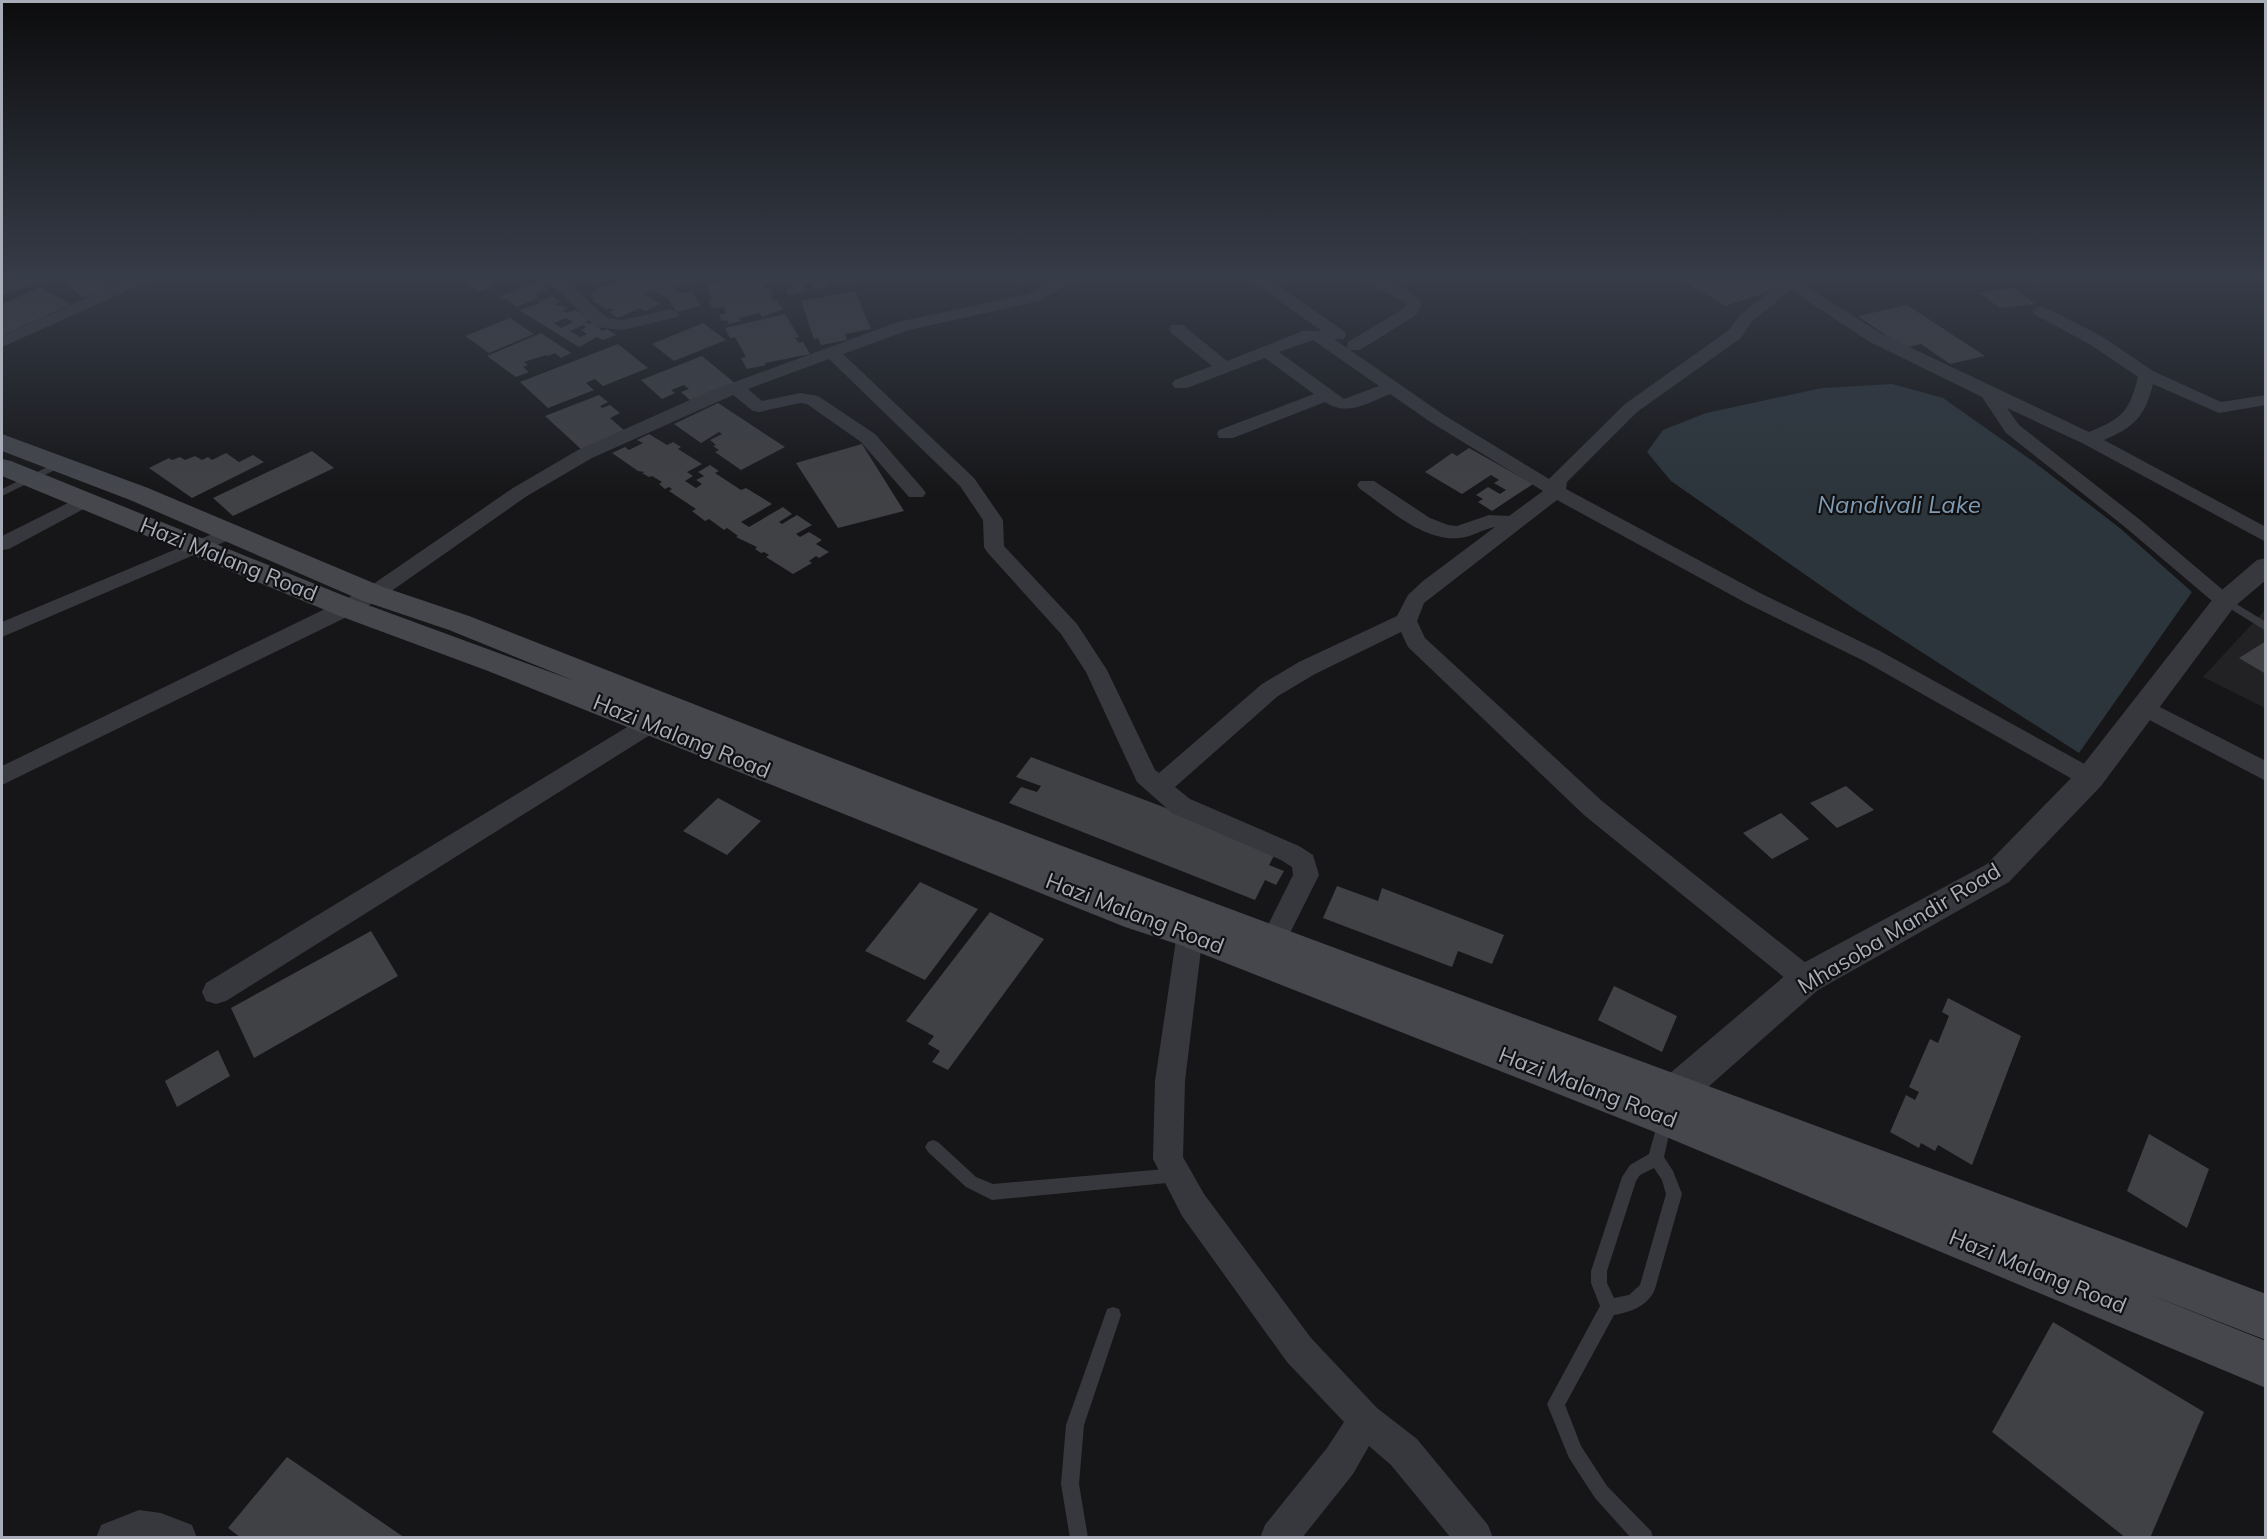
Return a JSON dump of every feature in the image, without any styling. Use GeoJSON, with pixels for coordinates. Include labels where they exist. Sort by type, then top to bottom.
{"type":"FeatureCollection","features":[{"type":"Feature","properties":{"kind":"main road","name":"Hazi Malang Road"},"geometry":{"type":"LineString","coordinates":[[2,442],[24,476],[86,500],[215,540]]}},
{"type":"Feature","properties":{"kind":"main road","name":"Hazi Malang Road"},"geometry":{"type":"LineString","coordinates":[[24,476],[215,540],[499,663],[1138,916],[1194,922],[1273,941],[1670,1104],[2265,1365]]}},
{"type":"Feature","properties":{"kind":"main road","name":"Hazi Malang Road"},"geometry":{"type":"LineString","coordinates":[[360,601],[470,627],[975,827],[1194,922],[1670,1104],[1885,1170],[2265,1317]]}},
{"type":"Feature","properties":{"kind":"street"},"geometry":{"type":"LineString","coordinates":[[2,776],[360,601],[554,470],[585,454],[735,388],[838,351]]}},
{"type":"Feature","properties":{"kind":"street"},"geometry":{"type":"LineString","coordinates":[[1205,351],[1224,367]]}},
{"type":"Feature","properties":{"kind":"street"},"geometry":{"type":"LineString","coordinates":[[1181,384],[1266,351],[1334,402],[1346,404],[1391,387]]}},
{"type":"Feature","properties":{"kind":"street"},"geometry":{"type":"LineString","coordinates":[[1340,351],[1438,419],[1557,485]]}},
{"type":"Feature","properties":{"kind":"street"},"geometry":{"type":"LineString","coordinates":[[1361,351],[1479,434],[1630,534],[1872,656],[2090,778]]}},
{"type":"Feature","properties":{"kind":"street"},"geometry":{"type":"LineString","coordinates":[[1158,788],[1270,690],[1307,668],[1406,621],[1415,600],[1430,586],[1515,524],[1557,485],[1630,408],[1711,351]]}},
{"type":"Feature","properties":{"kind":"street"},"geometry":{"type":"LineString","coordinates":[[1902,351],[2089,439],[2265,536]]}},
{"type":"Feature","properties":{"kind":"street"},"geometry":{"type":"LineString","coordinates":[[2111,351],[2147,375],[2219,408],[2265,400]]}},
{"type":"Feature","properties":{"kind":"street"},"geometry":{"type":"LineString","coordinates":[[832,353],[967,482],[993,520],[994,547],[1069,630],[1096,670],[1146,776],[1181,806],[1290,853],[1304,862],[1306,875],[1273,941]]}},
{"type":"Feature","properties":{"kind":"street"},"geometry":{"type":"LineString","coordinates":[[2089,439],[2125,424],[2137,410],[2147,375]]}},
{"type":"Feature","properties":{"kind":"street"},"geometry":{"type":"LineString","coordinates":[[735,388],[759,407],[800,398],[812,400],[868,438],[916,494]]}},
{"type":"Feature","properties":{"kind":"street"},"geometry":{"type":"LineString","coordinates":[[1988,393],[2012,429],[2132,523],[2224,601]]}},
{"type":"Feature","properties":{"kind":"street"},"geometry":{"type":"LineString","coordinates":[[1226,434],[1326,396]]}},
{"type":"Feature","properties":{"kind":"street"},"geometry":{"type":"LineString","coordinates":[[1367,485],[1444,532],[1459,532],[1494,519],[1515,524]]}},
{"type":"Feature","properties":{"kind":"street"},"geometry":{"type":"LineString","coordinates":[[2,544],[86,500]]}},
{"type":"Feature","properties":{"kind":"street"},"geometry":{"type":"LineString","coordinates":[[2,630],[215,540]]}},
{"type":"Feature","properties":{"kind":"street","name":"Mhasoba Mandir Road"},"geometry":{"type":"LineString","coordinates":[[1670,1104],[1806,979],[1998,873],[2090,778],[2224,601],[2265,566]]}},
{"type":"Feature","properties":{"kind":"street"},"geometry":{"type":"LineString","coordinates":[[1406,621],[1416,642],[1593,808],[1806,979]]}},
{"type":"Feature","properties":{"kind":"street"},"geometry":{"type":"LineString","coordinates":[[2144,706],[2265,772]]}},
{"type":"Feature","properties":{"kind":"street"},"geometry":{"type":"LineString","coordinates":[[216,992],[650,724]]}},
{"type":"Feature","properties":{"kind":"street"},"geometry":{"type":"LineString","coordinates":[[1194,922],[1170,1081],[1168,1159],[1193,1205],[1299,1350],[1365,1420],[1404,1452],[1475,1538]]}},
{"type":"Feature","properties":{"kind":"street"},"geometry":{"type":"LineString","coordinates":[[1278,1538],[1340,1461],[1365,1420]]}},
{"type":"Feature","properties":{"kind":"street"},"geometry":{"type":"LineString","coordinates":[[114,1538],[128,1530],[149,1527],[179,1538]]}},
{"type":"Feature","properties":{"kind":"lane"},"geometry":{"type":"LineString","coordinates":[[2224,601],[2265,627]]}},
{"type":"Feature","properties":{"kind":"lane"},"geometry":{"type":"LineString","coordinates":[[1609,1307],[1599,1284],[1599,1271],[1630,1177],[1635,1170],[1656,1159],[1670,1104]]}},
{"type":"Feature","properties":{"kind":"lane"},"geometry":{"type":"LineString","coordinates":[[933,1147],[971,1182],[992,1192],[1176,1175]]}},
{"type":"Feature","properties":{"kind":"lane"},"geometry":{"type":"LineString","coordinates":[[1609,1307],[1640,1300],[1647,1290],[1674,1194],[1668,1176],[1656,1159]]}},
{"type":"Feature","properties":{"kind":"lane"},"geometry":{"type":"LineString","coordinates":[[1609,1307],[1556,1404],[1575,1452],[1601,1492],[1644,1538]]}},
{"type":"Feature","properties":{"kind":"lane"},"geometry":{"type":"LineString","coordinates":[[1079,1538],[1070,1484],[1075,1425],[1113,1315]]}},
{"type":"Feature","properties":{"kind":"shaded area"},"geometry":{"type":"Polygon","coordinates":[[[2265,610],[2265,708],[2203,677],[2265,610]]]}},
{"type":"Feature","properties":{"kind":"water","name":"Nandivali Lake"},"geometry":{"type":"Polygon","coordinates":[[[1892,384],[1943,398],[2034,462],[2121,529],[2192,592],[2079,753],[1853,608],[1671,481],[1647,452],[1663,430],[1706,413],[1822,388],[1892,384]]]}},
{"type":"Feature","properties":{"kind":"building"},"geometry":{"type":"Polygon","coordinates":[[[499,351],[568,351],[571,353],[561,358],[555,353],[524,362],[528,365],[523,367],[529,372],[516,377],[487,356],[499,351]]]}},
{"type":"Feature","properties":{"kind":"building"},"geometry":{"type":"Polygon","coordinates":[[[600,351],[627,351],[648,368],[603,386],[595,379],[586,383],[594,390],[548,408],[520,382],[600,351]]]}},
{"type":"Feature","properties":{"kind":"building"},"geometry":{"type":"Polygon","coordinates":[[[661,351],[699,351],[674,361],[661,351]]]}},
{"type":"Feature","properties":{"kind":"building"},"geometry":{"type":"Polygon","coordinates":[[[743,351],[808,351],[810,354],[747,369],[741,358],[746,357],[743,351]]]}},
{"type":"Feature","properties":{"kind":"building"},"geometry":{"type":"Polygon","coordinates":[[[1931,351],[1977,351],[1985,356],[1950,364],[1931,351]]]}},
{"type":"Feature","properties":{"kind":"building"},"geometry":{"type":"Polygon","coordinates":[[[702,356],[736,384],[692,402],[681,392],[689,389],[684,385],[671,390],[675,393],[662,399],[641,380],[702,356]]]}},
{"type":"Feature","properties":{"kind":"building"},"geometry":{"type":"Polygon","coordinates":[[[599,395],[608,402],[600,406],[602,408],[610,405],[620,413],[610,418],[626,432],[582,450],[545,416],[599,395]]]}},
{"type":"Feature","properties":{"kind":"building"},"geometry":{"type":"Polygon","coordinates":[[[718,403],[785,447],[741,470],[715,452],[719,450],[710,440],[722,434],[719,432],[701,443],[674,424],[718,403]]]}},
{"type":"Feature","properties":{"kind":"building"},"geometry":{"type":"Polygon","coordinates":[[[649,434],[667,445],[673,442],[681,447],[678,449],[702,464],[687,472],[693,476],[685,481],[696,488],[702,484],[696,480],[704,476],[698,472],[710,465],[719,471],[715,473],[741,490],[746,488],[772,504],[741,522],[749,527],[783,507],[792,514],[779,522],[782,524],[797,515],[812,525],[796,534],[800,537],[809,532],[822,540],[816,544],[829,552],[819,558],[816,556],[809,561],[812,563],[793,574],[766,557],[769,555],[755,549],[757,547],[736,537],[738,536],[727,528],[724,530],[709,519],[705,521],[692,511],[696,509],[669,491],[672,489],[669,487],[665,489],[659,484],[662,482],[642,473],[645,472],[638,471],[612,453],[625,447],[629,450],[643,443],[637,440],[649,434]]]}},
{"type":"Feature","properties":{"kind":"building"},"geometry":{"type":"Polygon","coordinates":[[[862,444],[904,511],[838,528],[796,463],[862,444]]]}},
{"type":"Feature","properties":{"kind":"building"},"geometry":{"type":"Polygon","coordinates":[[[1469,448],[1533,484],[1492,511],[1478,502],[1483,499],[1476,495],[1488,487],[1500,494],[1506,490],[1494,483],[1499,480],[1491,475],[1462,494],[1425,472],[1452,453],[1457,456],[1469,448]]]}},
{"type":"Feature","properties":{"kind":"building"},"geometry":{"type":"Polygon","coordinates":[[[312,451],[334,468],[233,516],[213,498],[312,451]]]}},
{"type":"Feature","properties":{"kind":"building"},"geometry":{"type":"Polygon","coordinates":[[[226,453],[239,462],[253,455],[264,462],[192,498],[149,468],[169,458],[172,460],[180,457],[185,460],[195,456],[202,460],[208,457],[212,460],[226,453]]]}},
{"type":"Feature","properties":{"kind":"building"},"geometry":{"type":"Polygon","coordinates":[[[2266,641],[2266,674],[2239,658],[2266,641]]]}},
{"type":"Feature","properties":{"kind":"building"},"geometry":{"type":"Polygon","coordinates":[[[1031,757],[1277,850],[1269,865],[1284,871],[1276,885],[1265,880],[1255,900],[1009,803],[1021,787],[1037,792],[1041,786],[1016,777],[1031,757]]]}},
{"type":"Feature","properties":{"kind":"building"},"geometry":{"type":"Polygon","coordinates":[[[1846,786],[1874,810],[1837,828],[1810,803],[1846,786]]]}},
{"type":"Feature","properties":{"kind":"building"},"geometry":{"type":"Polygon","coordinates":[[[718,798],[761,821],[727,855],[683,831],[718,798]]]}},
{"type":"Feature","properties":{"kind":"building"},"geometry":{"type":"Polygon","coordinates":[[[1781,813],[1809,839],[1772,859],[1743,833],[1781,813]]]}},
{"type":"Feature","properties":{"kind":"building"},"geometry":{"type":"Polygon","coordinates":[[[920,882],[978,909],[925,980],[865,951],[920,882]]]}},
{"type":"Feature","properties":{"kind":"building"},"geometry":{"type":"Polygon","coordinates":[[[1337,886],[1378,901],[1382,888],[1504,935],[1492,964],[1458,951],[1452,967],[1323,918],[1337,886]]]}},
{"type":"Feature","properties":{"kind":"building"},"geometry":{"type":"Polygon","coordinates":[[[990,912],[1044,939],[948,1070],[932,1062],[940,1051],[928,1044],[934,1036],[906,1021],[990,912]]]}},
{"type":"Feature","properties":{"kind":"building"},"geometry":{"type":"Polygon","coordinates":[[[371,931],[398,976],[254,1058],[231,1008],[371,931]]]}},
{"type":"Feature","properties":{"kind":"building"},"geometry":{"type":"Polygon","coordinates":[[[1614,986],[1677,1016],[1662,1052],[1598,1020],[1614,986]]]}},
{"type":"Feature","properties":{"kind":"building"},"geometry":{"type":"Polygon","coordinates":[[[1948,998],[2021,1036],[1972,1165],[1938,1145],[1935,1151],[1921,1143],[1919,1148],[1890,1132],[1906,1095],[1915,1100],[1919,1092],[1909,1087],[1930,1039],[1938,1043],[1949,1016],[1942,1012],[1948,998]]]}},
{"type":"Feature","properties":{"kind":"building"},"geometry":{"type":"Polygon","coordinates":[[[218,1050],[230,1076],[177,1107],[165,1081],[218,1050]]]}},
{"type":"Feature","properties":{"kind":"building"},"geometry":{"type":"Polygon","coordinates":[[[2149,1134],[2209,1169],[2187,1228],[2127,1191],[2149,1134]]]}},
{"type":"Feature","properties":{"kind":"building"},"geometry":{"type":"Polygon","coordinates":[[[2053,1322],[2204,1412],[2150,1538],[2126,1538],[1992,1432],[2053,1322]]]}},
{"type":"Feature","properties":{"kind":"building"},"geometry":{"type":"Polygon","coordinates":[[[287,1457],[405,1538],[241,1538],[228,1528],[287,1457]]]}}]}
